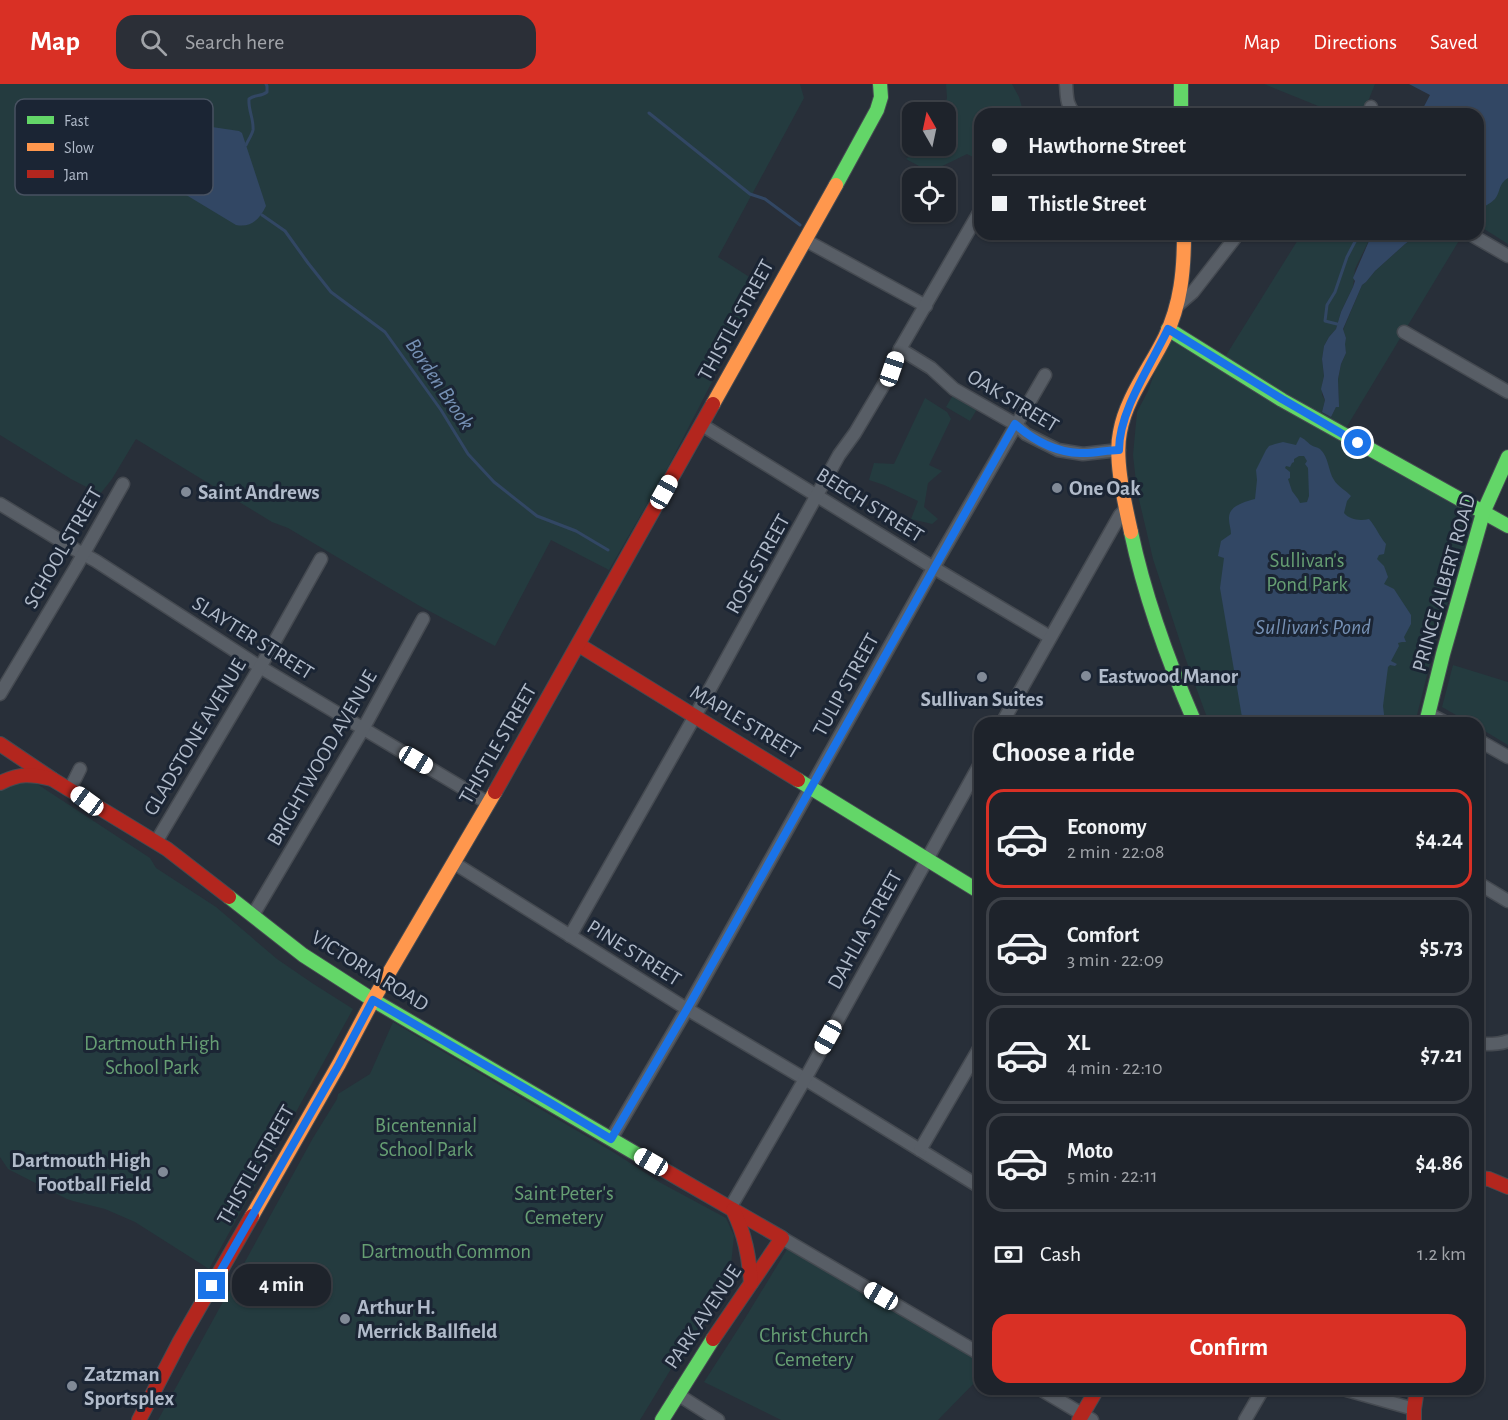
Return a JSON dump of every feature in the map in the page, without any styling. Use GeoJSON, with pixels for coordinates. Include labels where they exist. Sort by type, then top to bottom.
{"type":"FeatureCollection","features":[{"type":"Feature","properties":{"kind":"street","name":"THISTLE STREET"},"geometry":{"type":"LineString","coordinates":[[139,1420],[180,1341],[339,1064],[373,1000],[579,645],[806,240],[881,102],[880,84]]}},
{"type":"Feature","properties":{"kind":"street"},"geometry":{"type":"LineString","coordinates":[[1066,84],[1070,108]]}},
{"type":"Feature","properties":{"kind":"street"},"geometry":{"type":"LineString","coordinates":[[1181,84],[1181,108]]}},
{"type":"Feature","properties":{"kind":"street","name":"ROSE STREET"},"geometry":{"type":"LineString","coordinates":[[570,936],[839,455],[855,433],[892,369],[900,349],[974,222]]}},
{"type":"Feature","properties":{"kind":"street"},"geometry":{"type":"LineString","coordinates":[[806,240],[926,306]]}},
{"type":"Feature","properties":{"kind":"street"},"geometry":{"type":"LineString","coordinates":[[1184,240],[1178,305],[1121,426],[1119,450],[1126,509],[1144,587],[1160,640],[1192,717]]}},
{"type":"Feature","properties":{"kind":"street"},"geometry":{"type":"LineString","coordinates":[[1178,305],[1193,292],[1233,240]]}},
{"type":"Feature","properties":{"kind":"street"},"geometry":{"type":"LineString","coordinates":[[1480,240],[1508,256]]}},
{"type":"Feature","properties":{"kind":"street"},"geometry":{"type":"LineString","coordinates":[[1168,329],[1291,405],[1508,526]]}},
{"type":"Feature","properties":{"kind":"street"},"geometry":{"type":"LineString","coordinates":[[1404,332],[1508,392]]}},
{"type":"Feature","properties":{"kind":"street","name":"OAK STREET"},"geometry":{"type":"LineString","coordinates":[[900,349],[931,368],[954,389],[1015,424],[1026,434],[1058,450],[1083,454],[1119,450]]}},
{"type":"Feature","properties":{"kind":"street","name":"TULIP STREET"},"geometry":{"type":"LineString","coordinates":[[611,1139],[687,1009],[1015,424],[1045,375]]}},
{"type":"Feature","properties":{"kind":"street","name":"BEECH STREET"},"geometry":{"type":"LineString","coordinates":[[702,425],[1050,637]]}},
{"type":"Feature","properties":{"kind":"street","name":"PRINCE ALBERT ROAD"},"geometry":{"type":"LineString","coordinates":[[1427,717],[1483,513],[1508,457]]}},
{"type":"Feature","properties":{"kind":"street","name":"SCHOOL STREET"},"geometry":{"type":"LineString","coordinates":[[0,694],[123,484]]}},
{"type":"Feature","properties":{"kind":"street","name":"SLAYTER STREET"},"geometry":{"type":"LineString","coordinates":[[0,504],[84,553],[260,667],[488,803]]}},
{"type":"Feature","properties":{"kind":"street"},"geometry":{"type":"LineString","coordinates":[[1005,717],[1120,515],[1126,509]]}},
{"type":"Feature","properties":{"kind":"street","name":"GLADSTONE AVENUE"},"geometry":{"type":"LineString","coordinates":[[156,842],[321,559]]}},
{"type":"Feature","properties":{"kind":"street","name":"BRIGHTWOOD AVENUE"},"geometry":{"type":"LineString","coordinates":[[253,915],[363,729],[423,619]]}},
{"type":"Feature","properties":{"kind":"street","name":"MAPLE STREET"},"geometry":{"type":"LineString","coordinates":[[579,645],[974,888]]}},
{"type":"Feature","properties":{"kind":"street"},"geometry":{"type":"LineString","coordinates":[[1484,743],[1508,757]]}},
{"type":"Feature","properties":{"kind":"street","name":"VICTORIA ROAD"},"geometry":{"type":"LineString","coordinates":[[0,744],[87,801],[156,842],[303,955],[373,1000],[974,1350]]}},
{"type":"Feature","properties":{"kind":"street"},"geometry":{"type":"LineString","coordinates":[[70,789],[80,770]]}},
{"type":"Feature","properties":{"kind":"street"},"geometry":{"type":"LineString","coordinates":[[0,783],[26,773],[52,779]]}},
{"type":"Feature","properties":{"kind":"street","name":"DAHLIA STREET"},"geometry":{"type":"LineString","coordinates":[[732,1209],[974,775]]}},
{"type":"Feature","properties":{"kind":"street","name":"PINE STREET"},"geometry":{"type":"LineString","coordinates":[[454,863],[687,1009],[974,1183]]}},
{"type":"Feature","properties":{"kind":"street"},"geometry":{"type":"LineString","coordinates":[[1484,887],[1508,901]]}},
{"type":"Feature","properties":{"kind":"street"},"geometry":{"type":"LineString","coordinates":[[1484,1044],[1508,1041]]}},
{"type":"Feature","properties":{"kind":"street"},"geometry":{"type":"LineString","coordinates":[[920,1150],[974,1057]]}},
{"type":"Feature","properties":{"kind":"street"},"geometry":{"type":"LineString","coordinates":[[1484,1179],[1508,1186]]}},
{"type":"Feature","properties":{"kind":"street"},"geometry":{"type":"LineString","coordinates":[[732,1209],[742,1226],[748,1250],[751,1283]]}},
{"type":"Feature","properties":{"kind":"street","name":"PARK AVENUE"},"geometry":{"type":"LineString","coordinates":[[662,1420],[782,1238]]}},
{"type":"Feature","properties":{"kind":"street"},"geometry":{"type":"LineString","coordinates":[[677,1394],[718,1420]]}},
{"type":"Feature","properties":{"kind":"street"},"geometry":{"type":"LineString","coordinates":[[1049,1395],[1084,1418],[1094,1395]]}},
{"type":"Feature","properties":{"kind":"street"},"geometry":{"type":"LineString","coordinates":[[1245,1420],[1260,1395]]}},
{"type":"Feature","properties":{"kind":"street"},"geometry":{"type":"LineString","coordinates":[[1358,1395],[1413,1416],[1415,1395]]}},
{"type":"Feature","properties":{"kind":"green space"},"geometry":{"type":"Polygon","coordinates":[[[0,84],[800,84],[804,98],[718,257],[762,285],[666,471],[609,570],[551,540],[495,646],[418,605],[288,528],[272,522],[136,439],[112,479],[100,494],[71,479],[0,435],[0,84]]]}},
{"type":"Feature","properties":{"kind":"green space"},"geometry":{"type":"Polygon","coordinates":[[[946,84],[1012,84],[1022,108],[974,108],[974,158],[967,154],[938,168],[923,168],[906,159],[910,156],[956,156],[956,102],[946,102],[946,84]]]}},
{"type":"Feature","properties":{"kind":"green space"},"geometry":{"type":"Polygon","coordinates":[[[1264,84],[1375,84],[1365,108],[1323,108],[1264,84]]]}},
{"type":"Feature","properties":{"kind":"green space"},"geometry":{"type":"Polygon","coordinates":[[[1508,178],[1508,244],[1484,229],[1484,206],[1495,199],[1501,182],[1508,178]]]}},
{"type":"Feature","properties":{"kind":"green space","name":"Sullivan's Pond Park"},"geometry":{"type":"Polygon","coordinates":[[[1298,240],[1369,240],[1355,269],[1353,287],[1336,329],[1324,346],[1322,395],[1325,400],[1322,412],[1331,417],[1339,405],[1338,379],[1346,353],[1344,344],[1346,338],[1343,330],[1362,285],[1411,240],[1459,240],[1346,428],[1483,512],[1440,623],[1416,717],[1207,717],[1153,559],[1137,491],[1133,455],[1137,412],[1148,391],[1172,325],[1225,357],[1298,240]]]}},
{"type":"Feature","properties":{"kind":"green space"},"geometry":{"type":"Polygon","coordinates":[[[953,395],[977,409],[970,421],[946,407],[953,395]]]}},
{"type":"Feature","properties":{"kind":"green space"},"geometry":{"type":"Polygon","coordinates":[[[925,398],[947,412],[951,419],[929,465],[942,471],[928,483],[924,507],[938,519],[932,524],[911,519],[918,501],[869,480],[874,463],[894,464],[925,398]]]}},
{"type":"Feature","properties":{"kind":"green space"},"geometry":{"type":"Polygon","coordinates":[[[1453,665],[1508,682],[1508,745],[1484,731],[1484,717],[1460,717],[1442,707],[1453,665]]]}},
{"type":"Feature","properties":{"kind":"green space","name":"Dartmouth High School Park"},"geometry":{"type":"Polygon","coordinates":[[[28,778],[150,858],[156,868],[216,907],[277,959],[353,1009],[209,1269],[135,1222],[105,1209],[67,1199],[8,1169],[0,1157],[0,790],[28,778]]]}},
{"type":"Feature","properties":{"kind":"green space","name":"Dartmouth Common"},"geometry":{"type":"Polygon","coordinates":[[[393,1022],[613,1152],[661,1183],[726,1218],[734,1236],[726,1289],[677,1359],[640,1420],[158,1420],[338,1094],[370,1074],[393,1022]]]}},
{"type":"Feature","properties":{"kind":"green space","name":"Christ Church Cemetery"},"geometry":{"type":"Polygon","coordinates":[[[789,1246],[974,1354],[974,1383],[938,1420],[781,1420],[704,1382],[789,1246]]]}},
{"type":"Feature","properties":{"kind":"water"},"geometry":{"type":"Polygon","coordinates":[[[1409,84],[1508,84],[1508,178],[1495,199],[1484,206],[1484,108],[1423,108],[1430,95],[1409,84]]]}},
{"type":"Feature","properties":{"kind":"water"},"geometry":{"type":"Polygon","coordinates":[[[213,127],[242,133],[266,206],[261,215],[251,224],[236,225],[186,195],[213,195],[213,127]]]}},
{"type":"Feature","properties":{"kind":"water"},"geometry":{"type":"Polygon","coordinates":[[[1369,240],[1411,240],[1362,285],[1343,329],[1346,338],[1346,353],[1338,379],[1339,407],[1336,407],[1331,417],[1322,412],[1325,400],[1321,389],[1324,376],[1322,359],[1324,346],[1336,329],[1355,281],[1353,278],[1369,240]]]}},
{"type":"Feature","properties":{"kind":"water","name":"Sullivan's Pond"},"geometry":{"type":"Polygon","coordinates":[[[1300,437],[1320,449],[1334,480],[1351,496],[1344,513],[1355,519],[1369,519],[1386,544],[1384,554],[1379,555],[1377,559],[1384,566],[1388,577],[1384,584],[1394,589],[1411,615],[1411,624],[1404,637],[1406,642],[1398,643],[1399,646],[1391,661],[1397,664],[1388,667],[1383,706],[1384,717],[1242,717],[1220,588],[1224,558],[1218,556],[1221,541],[1231,534],[1229,515],[1231,511],[1238,505],[1255,499],[1256,470],[1269,446],[1283,442],[1296,445],[1300,437]],[[1299,456],[1294,459],[1290,467],[1285,468],[1290,472],[1288,479],[1300,503],[1307,502],[1309,496],[1308,468],[1305,464],[1307,461],[1304,456],[1299,456]]]}},
{"type":"Feature","properties":{"kind":"waterway"},"geometry":{"type":"LineString","coordinates":[[246,145],[253,130],[249,99],[267,92],[266,84]]}},
{"type":"Feature","properties":{"kind":"waterway"},"geometry":{"type":"LineString","coordinates":[[649,113],[750,194],[765,199],[800,225]]}},
{"type":"Feature","properties":{"kind":"waterway","name":"Borden Brook"},"geometry":{"type":"LineString","coordinates":[[262,215],[285,231],[331,292],[385,332],[441,410],[468,454],[494,482],[537,516],[576,531],[608,550]]}},
{"type":"Feature","properties":{"kind":"waterway"},"geometry":{"type":"LineString","coordinates":[[1337,324],[1325,321],[1327,305],[1335,292],[1347,257],[1356,240]]}},
{"type":"Feature","properties":{"kind":"traffic: fast"},"geometry":{"type":"LineString","coordinates":[[836,185],[877,110],[881,97],[880,84]]}},
{"type":"Feature","properties":{"kind":"traffic: fast"},"geometry":{"type":"LineString","coordinates":[[1181,84],[1181,108]]}},
{"type":"Feature","properties":{"kind":"traffic: fast"},"geometry":{"type":"LineString","coordinates":[[1168,329],[1282,400],[1508,526]]}},
{"type":"Feature","properties":{"kind":"traffic: fast"},"geometry":{"type":"LineString","coordinates":[[1427,717],[1483,513],[1508,457]]}},
{"type":"Feature","properties":{"kind":"traffic: fast"},"geometry":{"type":"LineString","coordinates":[[1131,532],[1158,629],[1193,717]]}},
{"type":"Feature","properties":{"kind":"traffic: fast"},"geometry":{"type":"LineString","coordinates":[[798,780],[974,888]]}},
{"type":"Feature","properties":{"kind":"traffic: fast"},"geometry":{"type":"LineString","coordinates":[[229,897],[303,955],[373,1000],[652,1163]]}},
{"type":"Feature","properties":{"kind":"traffic: fast"},"geometry":{"type":"LineString","coordinates":[[662,1420],[713,1339]]}},
{"type":"Feature","properties":{"kind":"traffic: slow"},"geometry":{"type":"LineString","coordinates":[[713,404],[836,185]]}},
{"type":"Feature","properties":{"kind":"traffic: slow"},"geometry":{"type":"LineString","coordinates":[[1131,532],[1119,469],[1120,432],[1127,407],[1165,337],[1175,312],[1182,274],[1184,240]]}},
{"type":"Feature","properties":{"kind":"traffic: slow"},"geometry":{"type":"LineString","coordinates":[[252,1216],[373,1000],[495,792]]}},
{"type":"Feature","properties":{"kind":"traffic: jam"},"geometry":{"type":"LineString","coordinates":[[495,792],[713,404]]}},
{"type":"Feature","properties":{"kind":"traffic: jam"},"geometry":{"type":"LineString","coordinates":[[579,645],[798,780]]}},
{"type":"Feature","properties":{"kind":"traffic: jam"},"geometry":{"type":"LineString","coordinates":[[0,744],[52,779],[167,849],[229,897]]}},
{"type":"Feature","properties":{"kind":"traffic: jam"},"geometry":{"type":"LineString","coordinates":[[0,783],[25,775],[52,779]]}},
{"type":"Feature","properties":{"kind":"traffic: jam"},"geometry":{"type":"LineString","coordinates":[[652,1163],[782,1238],[713,1339]]}},
{"type":"Feature","properties":{"kind":"traffic: jam"},"geometry":{"type":"LineString","coordinates":[[1484,1179],[1508,1187]]}},
{"type":"Feature","properties":{"kind":"traffic: jam"},"geometry":{"type":"LineString","coordinates":[[733,1210],[746,1246],[751,1283]]}},
{"type":"Feature","properties":{"kind":"traffic: jam"},"geometry":{"type":"LineString","coordinates":[[139,1420],[180,1341],[252,1216]]}},
{"type":"Feature","properties":{"kind":"traffic: jam"},"geometry":{"type":"LineString","coordinates":[[1079,1420],[1094,1395]]}},
{"type":"Feature","properties":{"kind":"traffic: jam"},"geometry":{"type":"LineString","coordinates":[[1414,1420],[1416,1395]]}},
{"type":"Feature","properties":{"kind":"place","name":"One Oak"},"geometry":{"type":"Point","coordinates":[1057,488]}},
{"type":"Feature","properties":{"kind":"place","name":"Saint Andrews"},"geometry":{"type":"Point","coordinates":[186,492]}},
{"type":"Feature","properties":{"kind":"place","name":"Eastwood Manor"},"geometry":{"type":"Point","coordinates":[1086,676]}},
{"type":"Feature","properties":{"kind":"place","name":"Sullivan Suites"},"geometry":{"type":"Point","coordinates":[982,677]}},
{"type":"Feature","properties":{"kind":"place","name":"Dartmouth High Football Field"},"geometry":{"type":"Point","coordinates":[163,1172]}},
{"type":"Feature","properties":{"kind":"place","name":"Arthur H. Merrick Ballfield"},"geometry":{"type":"Point","coordinates":[345,1319]}},
{"type":"Feature","properties":{"kind":"place","name":"Zatzman Sportsplex"},"geometry":{"type":"Point","coordinates":[72,1386]}},
{"type":"Feature","properties":{"kind":"route"},"geometry":{"type":"LineString","coordinates":[[212,1286],[373,1000],[611,1139],[687,1009],[1015,424],[1026,434],[1058,450],[1083,454],[1119,450],[1121,426],[1168,329],[1358,443]]}},
{"type":"Feature","properties":{"kind":"park label","name":"Bicentennial School Park"},"geometry":{"type":"Point","coordinates":[426,1137]}},
{"type":"Feature","properties":{"kind":"park label","name":"Saint Peter's Cemetery"},"geometry":{"type":"Point","coordinates":[564,1205]}}]}
